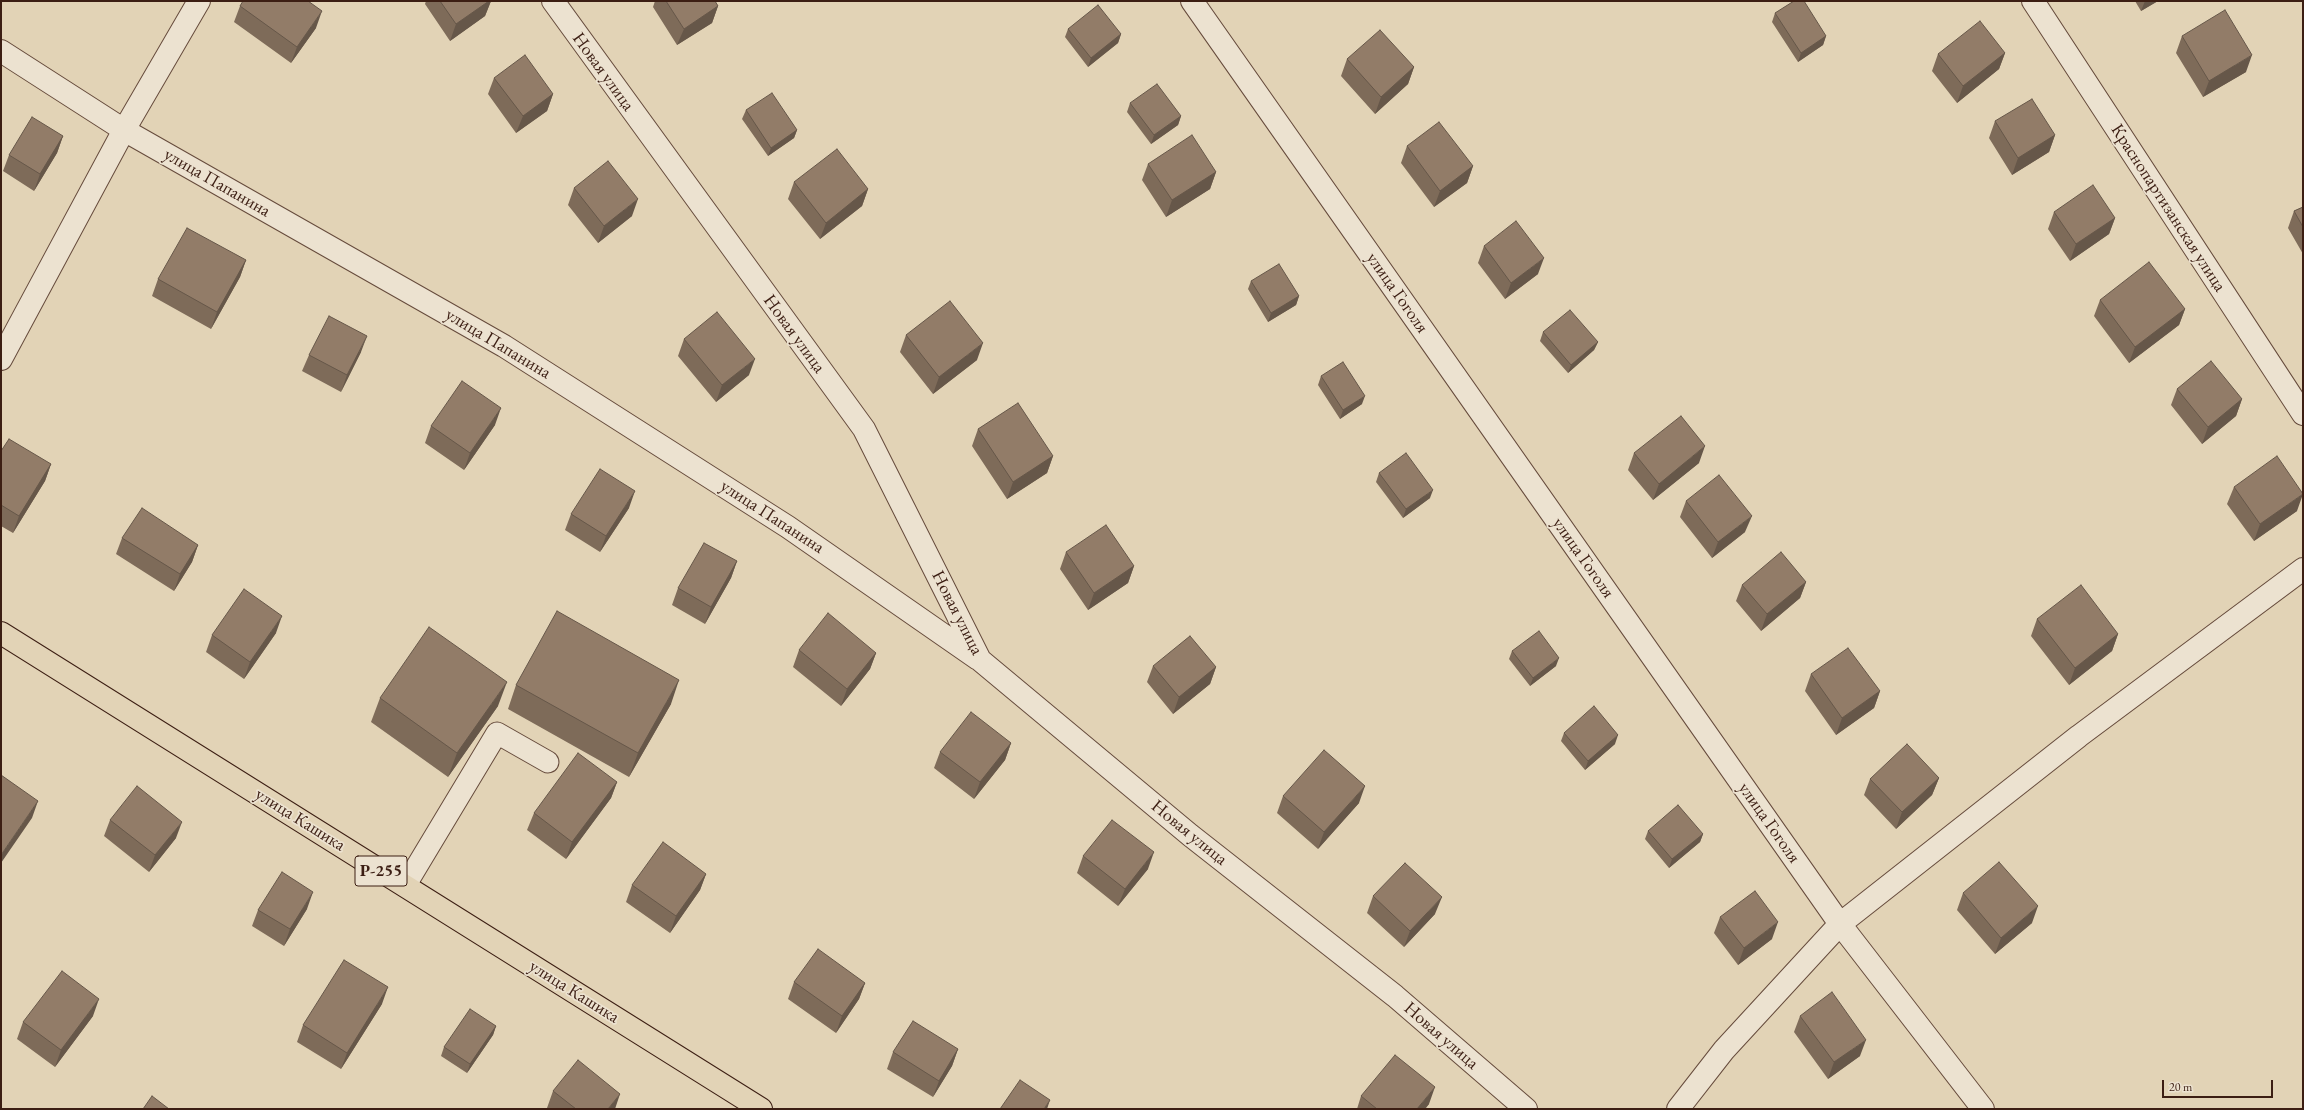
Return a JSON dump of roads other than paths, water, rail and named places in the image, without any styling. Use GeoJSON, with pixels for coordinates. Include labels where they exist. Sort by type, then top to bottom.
{"type":"FeatureCollection","features":[{"type":"Feature","properties":{"kind":"highway","name":"улица Кашика"},"geometry":{"type":"LineString","coordinates":[[1,633],[761,1109]]}},
{"type":"Feature","properties":{"kind":"street"},"geometry":{"type":"LineString","coordinates":[[1,359],[124,130],[199,1]]}},
{"type":"Feature","properties":{"kind":"street","name":"Новая улица"},"geometry":{"type":"LineString","coordinates":[[553,1],[864,429],[980,660],[1190,835],[1395,996],[1526,1109]]}},
{"type":"Feature","properties":{"kind":"street","name":"улица Гоголя"},"geometry":{"type":"LineString","coordinates":[[1192,1],[1840,924],[1983,1109]]}},
{"type":"Feature","properties":{"kind":"street","name":"Краснопартизанская улица"},"geometry":{"type":"LineString","coordinates":[[2033,1],[2303,414]]}},
{"type":"Feature","properties":{"kind":"street","name":"улица Папанина"},"geometry":{"type":"LineString","coordinates":[[1,51],[124,130],[504,346],[788,527],[980,660]]}},
{"type":"Feature","properties":{"kind":"street"},"geometry":{"type":"LineString","coordinates":[[1678,1109],[1724,1050],[1840,924],[2079,736],[2303,569]]}},
{"type":"Feature","properties":{"kind":"lane"},"geometry":{"type":"LineString","coordinates":[[406,886],[497,733],[548,762]]}}]}
